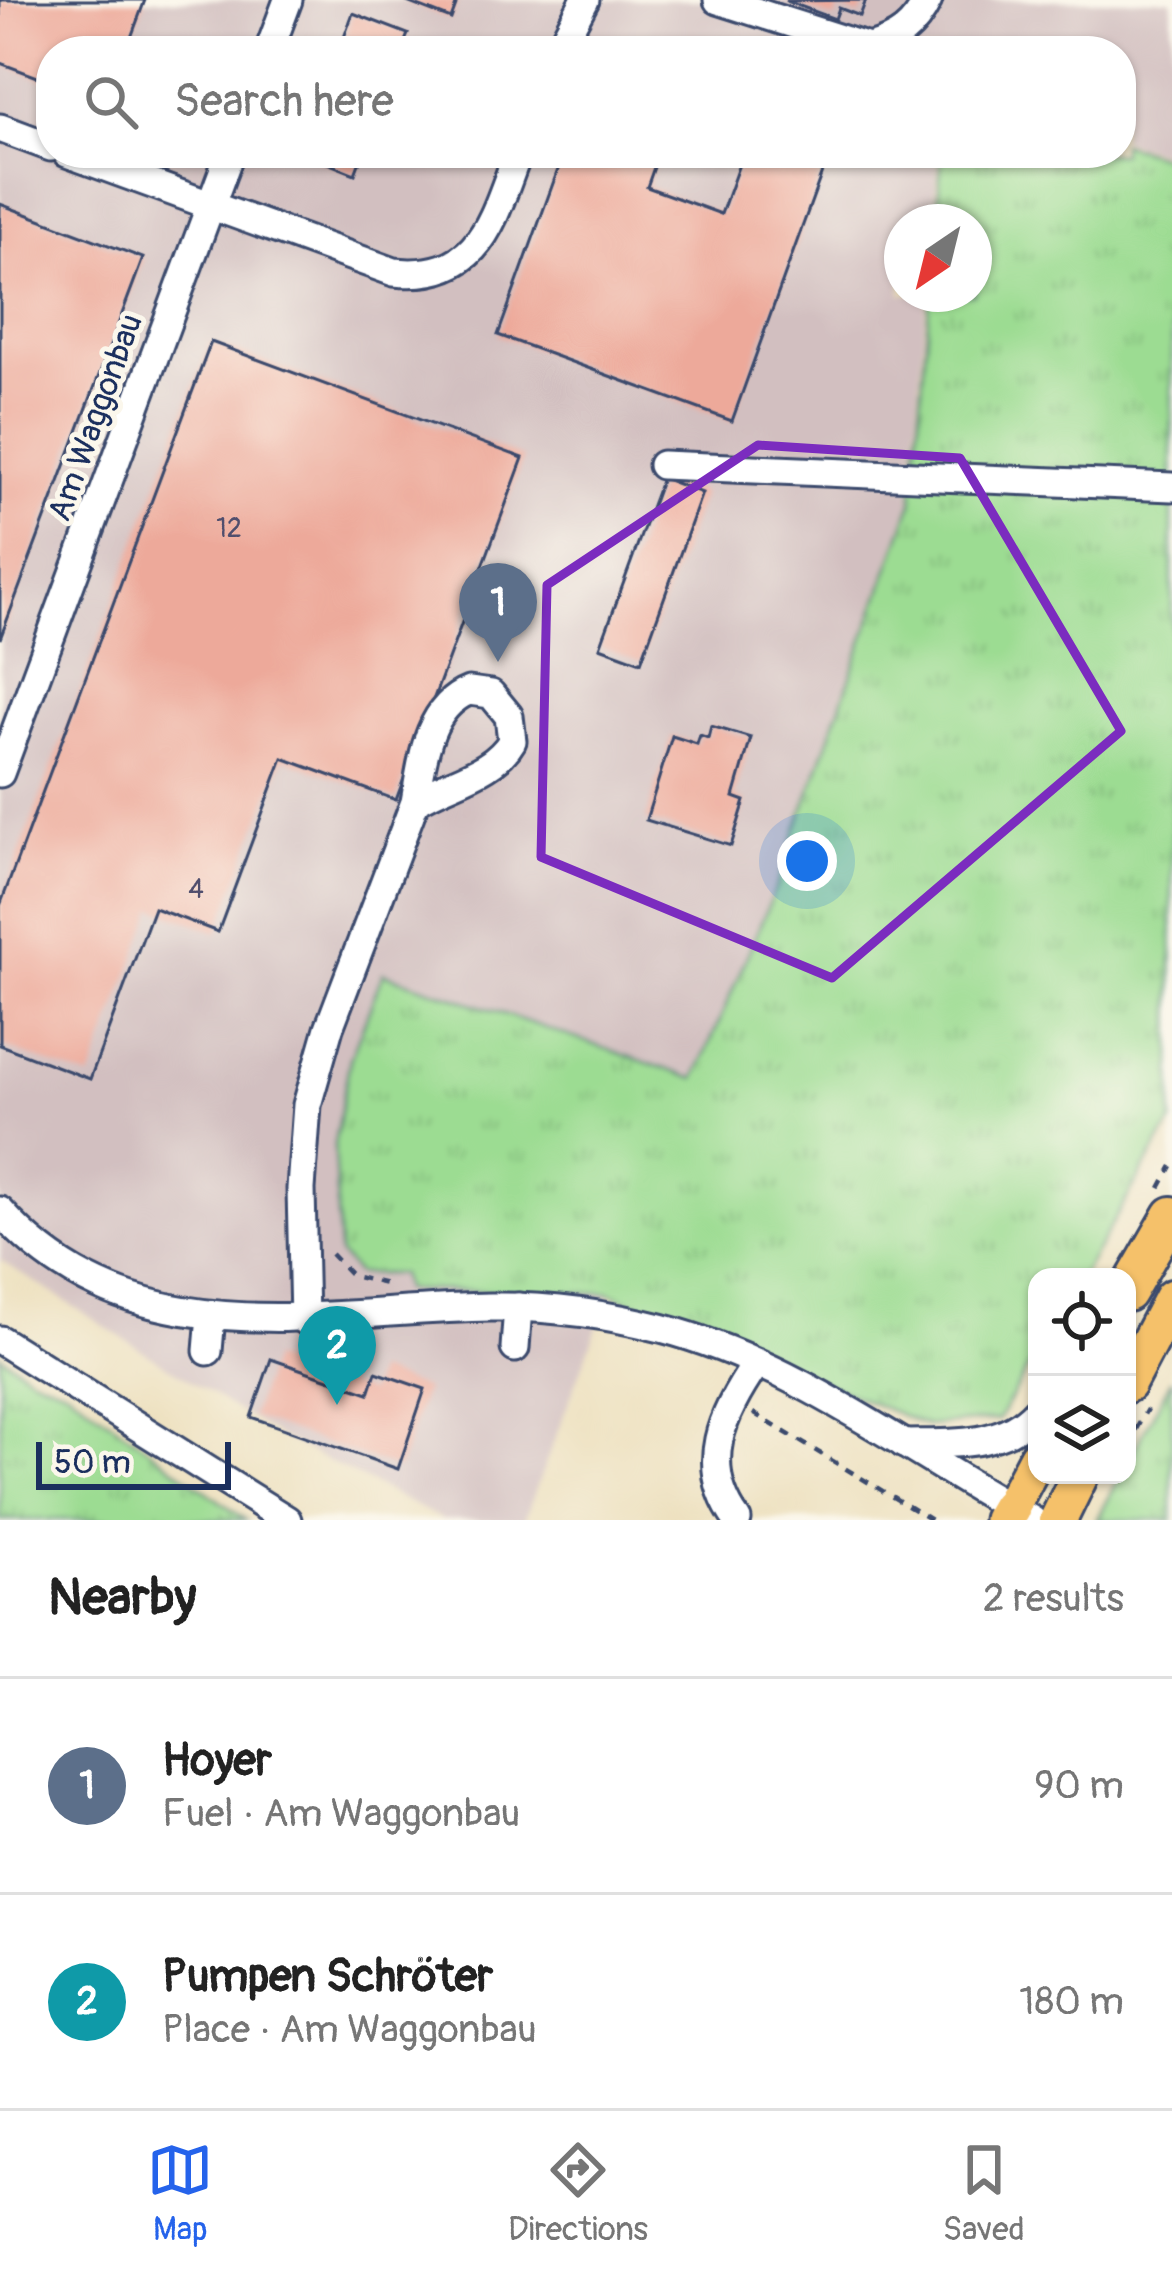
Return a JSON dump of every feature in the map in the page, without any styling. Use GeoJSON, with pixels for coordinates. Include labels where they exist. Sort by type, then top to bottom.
{"type":"FeatureCollection","features":[{"type":"Feature","properties":{"kind":"main road"},"geometry":{"type":"LineString","coordinates":[[1136,1277],[1172,1215]]}},
{"type":"Feature","properties":{"kind":"main road"},"geometry":{"type":"LineString","coordinates":[[1131,1376],[1172,1298]]}},
{"type":"Feature","properties":{"kind":"main road"},"geometry":{"type":"LineString","coordinates":[[1015,1516],[1028,1481]]}},
{"type":"Feature","properties":{"kind":"main road"},"geometry":{"type":"LineString","coordinates":[[1058,1520],[1076,1484]]}},
{"type":"Feature","properties":{"kind":"street"},"geometry":{"type":"LineString","coordinates":[[275,36],[288,0]]}},
{"type":"Feature","properties":{"kind":"street"},"geometry":{"type":"LineString","coordinates":[[566,36],[584,0]]}},
{"type":"Feature","properties":{"kind":"street"},"geometry":{"type":"LineString","coordinates":[[718,0],[831,36]]}},
{"type":"Feature","properties":{"kind":"street"},"geometry":{"type":"LineString","coordinates":[[900,36],[928,0]]}},
{"type":"Feature","properties":{"kind":"street"},"geometry":{"type":"LineString","coordinates":[[0,128],[36,141]]}},
{"type":"Feature","properties":{"kind":"street"},"geometry":{"type":"LineString","coordinates":[[108,168],[394,272],[440,271],[476,250],[512,168]]}},
{"type":"Feature","properties":{"kind":"street","name":"Am Waggonbau"},"geometry":{"type":"LineString","coordinates":[[0,773],[225,168]]}},
{"type":"Feature","properties":{"kind":"street"},"geometry":{"type":"LineString","coordinates":[[662,465],[1172,487]]}},
{"type":"Feature","properties":{"kind":"street"},"geometry":{"type":"LineString","coordinates":[[304,1320],[302,1190],[307,1105],[328,1028],[415,802]]}},
{"type":"Feature","properties":{"kind":"street"},"geometry":{"type":"LineString","coordinates":[[354,960],[382,970]]}},
{"type":"Feature","properties":{"kind":"street"},"geometry":{"type":"LineString","coordinates":[[0,1211],[48,1254],[93,1280],[141,1300],[211,1316],[304,1320],[518,1307],[662,1329],[757,1363],[904,1444],[1015,1516]]}},
{"type":"Feature","properties":{"kind":"street"},"geometry":{"type":"LineString","coordinates":[[515,1348],[518,1307]]}},
{"type":"Feature","properties":{"kind":"street"},"geometry":{"type":"LineString","coordinates":[[208,1351],[211,1316]]}},
{"type":"Feature","properties":{"kind":"street"},"geometry":{"type":"LineString","coordinates":[[0,1340],[287,1520]]}},
{"type":"Feature","properties":{"kind":"street"},"geometry":{"type":"LineString","coordinates":[[737,1520],[724,1502],[714,1459],[733,1401],[757,1363]]}},
{"type":"Feature","properties":{"kind":"street"},"geometry":{"type":"LineString","coordinates":[[904,1444],[987,1440],[1028,1420]]}},
{"type":"Feature","properties":{"kind":"path"},"geometry":{"type":"LineString","coordinates":[[328,1251],[352,1276],[391,1282],[389,1314]]}},
{"type":"Feature","properties":{"kind":"path"},"geometry":{"type":"LineString","coordinates":[[733,1401],[932,1520]]}},
{"type":"Feature","properties":{"kind":"highlighted area"},"geometry":{"type":"Polygon","coordinates":[[[758,445],[960,458],[1121,731],[832,978],[541,857],[547,585],[758,445]]]}},
{"type":"Feature","properties":{"kind":"shaded area"},"geometry":{"type":"Polygon","coordinates":[[[0,0],[1172,0],[1172,156],[1136,145],[1136,36],[36,36],[36,168],[938,168],[935,204],[884,204],[884,312],[926,312],[910,504],[776,882],[694,1079],[383,973],[350,1059],[334,1144],[339,1254],[401,1273],[404,1290],[610,1293],[524,1520],[443,1520],[276,1435],[0,1260],[0,0]]]}},
{"type":"Feature","properties":{"kind":"green space"},"geometry":{"type":"Polygon","coordinates":[[[1136,148],[1172,159],[1172,1122],[1086,1268],[1028,1268],[1028,1368],[998,1420],[926,1426],[610,1293],[403,1290],[400,1274],[357,1274],[339,1254],[334,1144],[350,1059],[383,973],[695,1079],[778,882],[912,504],[928,312],[992,312],[992,204],[938,204],[941,168],[1136,168],[1136,148]]]}},
{"type":"Feature","properties":{"kind":"green space"},"geometry":{"type":"Polygon","coordinates":[[[0,1355],[31,1376],[68,1390],[246,1520],[0,1520],[0,1355]]]}},
{"type":"Feature","properties":{"kind":"green space"},"geometry":{"type":"Polygon","coordinates":[[[1172,1378],[1172,1520],[1097,1520],[1116,1484],[1136,1484],[1136,1446],[1172,1378]]]}},
{"type":"Feature","properties":{"kind":"building"},"geometry":{"type":"Polygon","coordinates":[[[0,0],[145,0],[132,36],[36,36],[36,76],[0,63],[0,0]]]}},
{"type":"Feature","properties":{"kind":"building"},"geometry":{"type":"Polygon","coordinates":[[[402,0],[458,0],[451,19],[402,0]]]}},
{"type":"Feature","properties":{"kind":"building"},"geometry":{"type":"Polygon","coordinates":[[[866,0],[860,16],[839,8],[835,19],[786,1],[866,0]]]}},
{"type":"Feature","properties":{"kind":"building"},"geometry":{"type":"Polygon","coordinates":[[[353,13],[408,34],[407,36],[345,36],[353,13]]]}},
{"type":"Feature","properties":{"kind":"building"},"geometry":{"type":"Polygon","coordinates":[[[559,168],[654,168],[647,187],[721,214],[738,168],[824,168],[732,421],[498,335],[559,168]]]}},
{"type":"Feature","properties":{"kind":"building"},"geometry":{"type":"Polygon","coordinates":[[[0,204],[143,258],[0,639],[0,204]]]}},
{"type":"Feature","properties":{"kind":"building"},"geometry":{"type":"Polygon","coordinates":[[[211,342],[523,458],[396,800],[283,758],[218,932],[154,908],[90,1079],[0,1045],[0,906],[211,342]]]}},
{"type":"Feature","properties":{"kind":"building"},"geometry":{"type":"Polygon","coordinates":[[[662,478],[702,493],[641,662],[600,647],[662,478]]]}},
{"type":"Feature","properties":{"kind":"building"},"geometry":{"type":"Polygon","coordinates":[[[711,726],[751,738],[734,797],[745,801],[731,846],[646,820],[672,736],[697,744],[700,735],[708,738],[711,726]]]}},
{"type":"Feature","properties":{"kind":"building"},"geometry":{"type":"Polygon","coordinates":[[[271,1359],[369,1393],[376,1372],[425,1389],[398,1469],[251,1417],[271,1359]]]}},
{"type":"Feature","properties":{"kind":"place","name":"Hoyer"},"geometry":{"type":"Point","coordinates":[498,662]}},
{"type":"Feature","properties":{"kind":"place","name":"Pumpen Schröter"},"geometry":{"type":"Point","coordinates":[337,1405]}}]}
